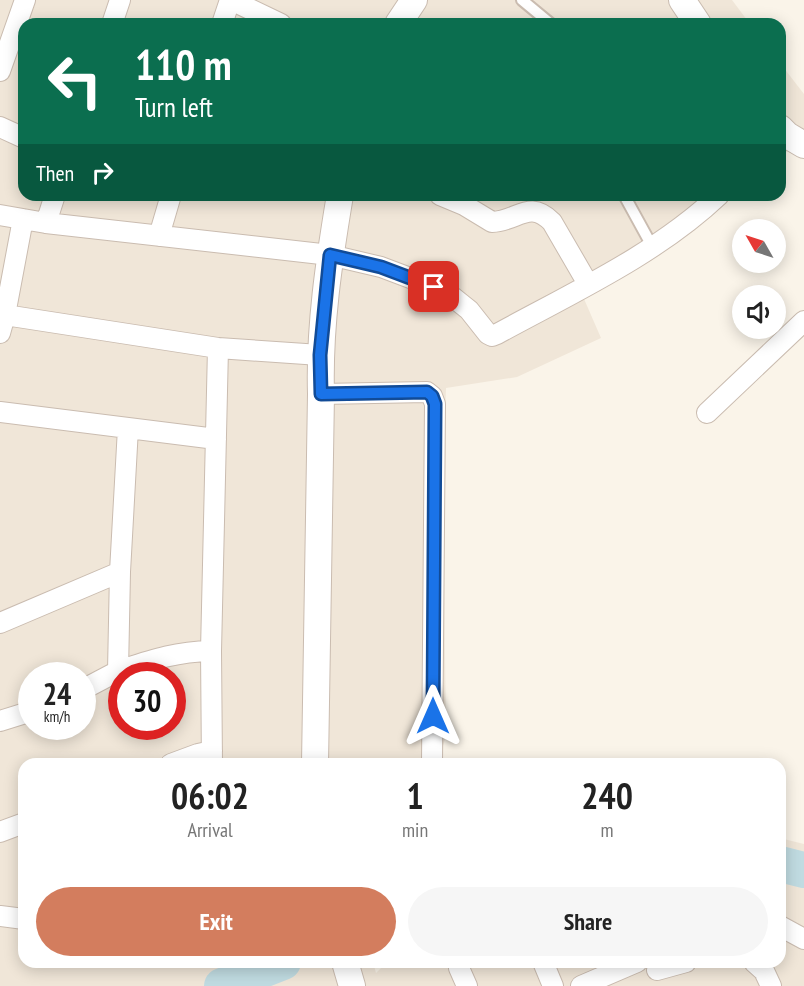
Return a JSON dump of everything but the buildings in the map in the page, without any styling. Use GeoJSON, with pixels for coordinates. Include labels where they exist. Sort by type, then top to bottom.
{"type":"FeatureCollection","features":[{"type":"Feature","properties":{"kind":"street"},"geometry":{"type":"LineString","coordinates":[[0,71],[7,26],[25,0]]}},
{"type":"Feature","properties":{"kind":"street"},"geometry":{"type":"LineString","coordinates":[[114,18],[120,0]]}},
{"type":"Feature","properties":{"kind":"street"},"geometry":{"type":"LineString","coordinates":[[224,18],[231,0],[268,18]]}},
{"type":"Feature","properties":{"kind":"street"},"geometry":{"type":"LineString","coordinates":[[402,18],[414,0]]}},
{"type":"Feature","properties":{"kind":"street"},"geometry":{"type":"LineString","coordinates":[[682,0],[695,18]]}},
{"type":"Feature","properties":{"kind":"street"},"geometry":{"type":"LineString","coordinates":[[0,127],[18,135]]}},
{"type":"Feature","properties":{"kind":"street"},"geometry":{"type":"LineString","coordinates":[[46,223],[53,201]]}},
{"type":"Feature","properties":{"kind":"street"},"geometry":{"type":"LineString","coordinates":[[159,236],[169,201]]}},
{"type":"Feature","properties":{"kind":"street"},"geometry":{"type":"LineString","coordinates":[[315,758],[320,355],[330,255],[339,201]]}},
{"type":"Feature","properties":{"kind":"street"},"geometry":{"type":"LineString","coordinates":[[454,201],[492,222],[525,212],[536,211],[544,214],[552,222],[588,284]]}},
{"type":"Feature","properties":{"kind":"street"},"geometry":{"type":"LineString","coordinates":[[0,215],[46,223],[330,255],[381,267],[434,287],[469,310],[492,336],[652,246],[691,220],[712,201]]}},
{"type":"Feature","properties":{"kind":"street"},"geometry":{"type":"LineString","coordinates":[[23,219],[3,324],[218,348],[320,355]]}},
{"type":"Feature","properties":{"kind":"street"},"geometry":{"type":"LineString","coordinates":[[706,413],[804,321]]}},
{"type":"Feature","properties":{"kind":"street"},"geometry":{"type":"LineString","coordinates":[[187,758],[198,754],[212,757],[211,651],[218,348]]}},
{"type":"Feature","properties":{"kind":"street"},"geometry":{"type":"LineString","coordinates":[[321,394],[427,392],[432,396],[435,404],[432,758]]}},
{"type":"Feature","properties":{"kind":"street"},"geometry":{"type":"LineString","coordinates":[[0,412],[216,439]]}},
{"type":"Feature","properties":{"kind":"street"},"geometry":{"type":"LineString","coordinates":[[118,662],[120,572],[128,428]]}},
{"type":"Feature","properties":{"kind":"street"},"geometry":{"type":"LineString","coordinates":[[0,623],[120,572]]}},
{"type":"Feature","properties":{"kind":"street"},"geometry":{"type":"LineString","coordinates":[[145,662],[184,652],[211,651]]}},
{"type":"Feature","properties":{"kind":"street"},"geometry":{"type":"LineString","coordinates":[[0,721],[18,715]]}},
{"type":"Feature","properties":{"kind":"street"},"geometry":{"type":"LineString","coordinates":[[0,832],[18,826]]}},
{"type":"Feature","properties":{"kind":"street"},"geometry":{"type":"LineString","coordinates":[[0,916],[18,918]]}},
{"type":"Feature","properties":{"kind":"street"},"geometry":{"type":"LineString","coordinates":[[786,929],[804,939]]}},
{"type":"Feature","properties":{"kind":"street"},"geometry":{"type":"LineString","coordinates":[[347,968],[352,986]]}},
{"type":"Feature","properties":{"kind":"street"},"geometry":{"type":"LineString","coordinates":[[546,968],[553,986]]}},
{"type":"Feature","properties":{"kind":"street"},"geometry":{"type":"LineString","coordinates":[[581,986],[624,968]]}},
{"type":"Feature","properties":{"kind":"street"},"geometry":{"type":"LineString","coordinates":[[761,968],[771,986]]}},
{"type":"Feature","properties":{"kind":"lane"},"geometry":{"type":"LineString","coordinates":[[522,0],[544,18]]}},
{"type":"Feature","properties":{"kind":"lane"},"geometry":{"type":"LineString","coordinates":[[627,201],[652,246]]}},
{"type":"Feature","properties":{"kind":"shaded area"},"geometry":{"type":"Polygon","coordinates":[[[0,0],[732,0],[746,18],[18,18],[18,201],[719,201],[581,292],[601,338],[517,377],[446,388],[443,490],[446,736],[439,758],[18,758],[18,968],[375,968],[376,973],[381,968],[786,968],[786,840],[804,844],[804,986],[0,986],[0,0]]]}},
{"type":"Feature","properties":{"kind":"shaded area"},"geometry":{"type":"Polygon","coordinates":[[[786,71],[804,94],[804,139],[786,152],[786,71]]]}},
{"type":"Feature","properties":{"kind":"waterway"},"geometry":{"type":"LineString","coordinates":[[786,866],[804,870]]}},
{"type":"Feature","properties":{"kind":"waterway"},"geometry":{"type":"LineString","coordinates":[[222,986],[268,968]]}},
{"type":"Feature","properties":{"kind":"route"},"geometry":{"type":"LineString","coordinates":[[433,716],[435,404],[432,396],[427,392],[321,394],[320,355],[330,255],[381,267],[434,287]]}}]}
